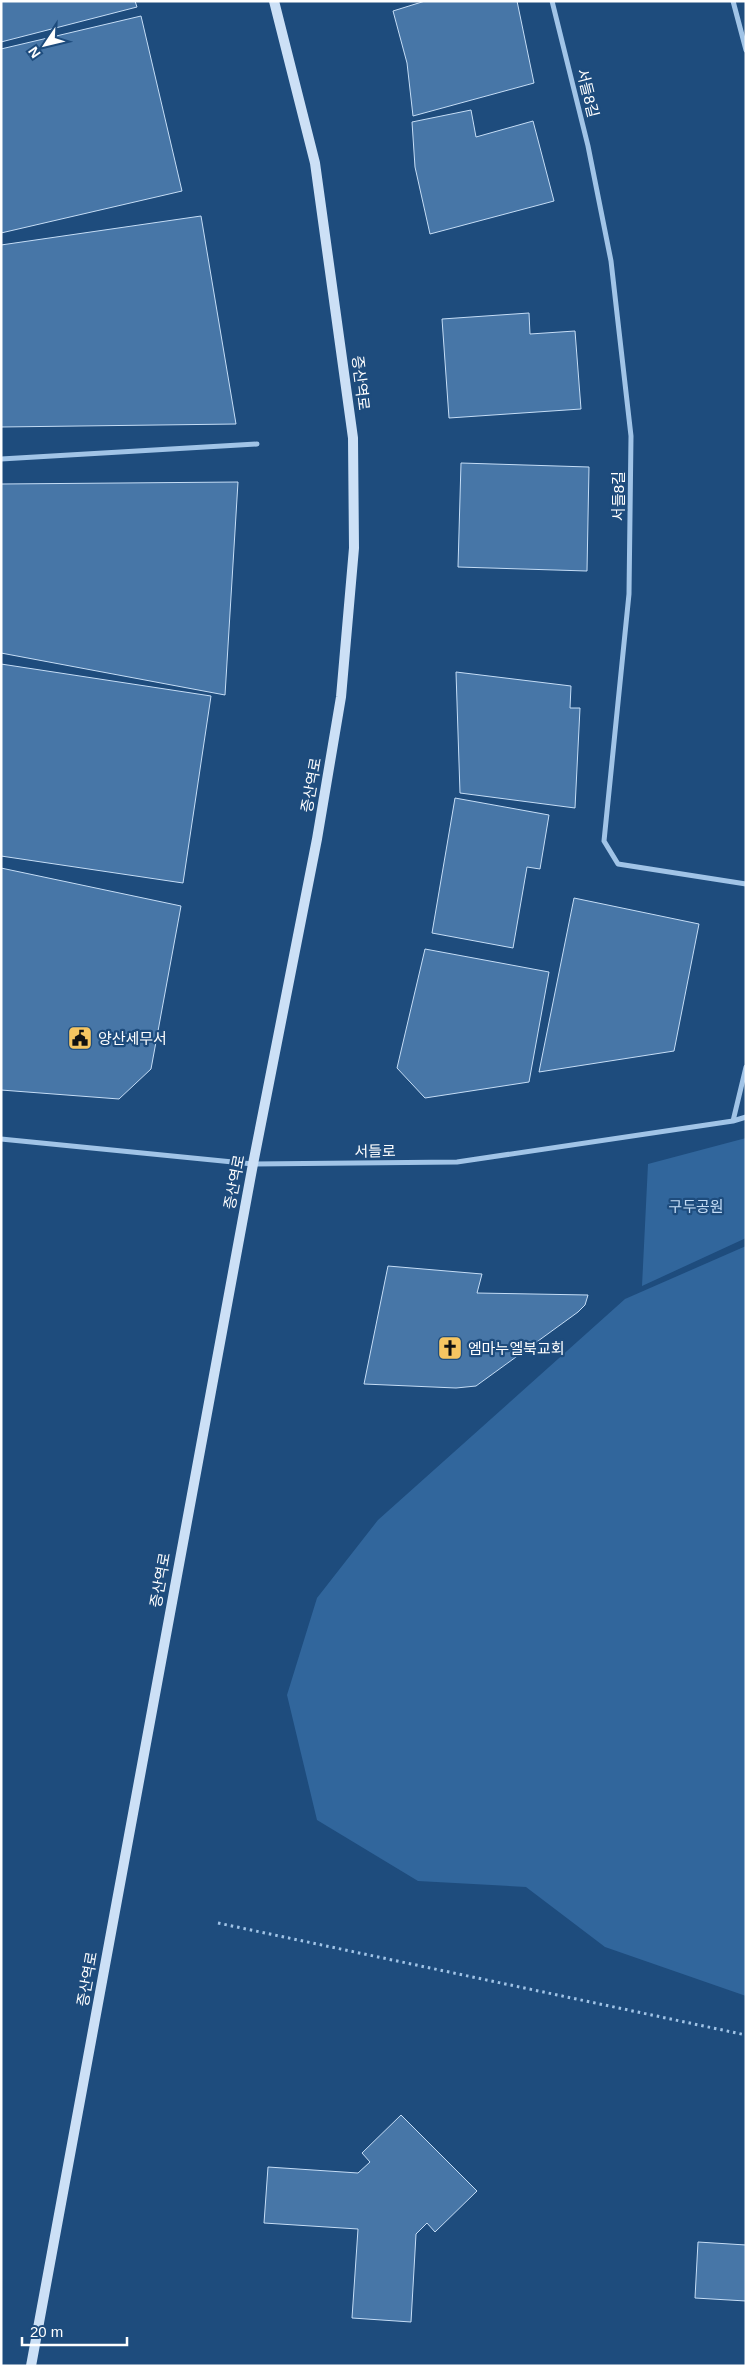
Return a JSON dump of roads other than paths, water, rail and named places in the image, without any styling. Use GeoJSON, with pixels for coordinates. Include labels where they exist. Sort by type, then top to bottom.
{"type":"FeatureCollection","features":[{"type":"Feature","properties":{"kind":"street","name":"증산역로"},"geometry":{"type":"LineString","coordinates":[[30,2366],[253,1164],[317,839],[342,697],[354,548],[353,438],[315,163],[274,1]]}},
{"type":"Feature","properties":{"kind":"street","name":"서들8길"},"geometry":{"type":"LineString","coordinates":[[552,1],[588,146],[611,261],[631,436],[630,594],[604,841],[618,864],[746,884]]}},
{"type":"Feature","properties":{"kind":"street"},"geometry":{"type":"LineString","coordinates":[[733,1],[746,50]]}},
{"type":"Feature","properties":{"kind":"street"},"geometry":{"type":"LineString","coordinates":[[1,459],[257,444]]}},
{"type":"Feature","properties":{"kind":"street"},"geometry":{"type":"LineString","coordinates":[[732,1121],[746,1067]]}},
{"type":"Feature","properties":{"kind":"street","name":"서들로"},"geometry":{"type":"LineString","coordinates":[[1,1139],[253,1164],[457,1162],[732,1121],[746,1117]]}},
{"type":"Feature","properties":{"kind":"place","name":"양산세무서"},"geometry":{"type":"Point","coordinates":[80,1038]}},
{"type":"Feature","properties":{"kind":"place","name":"엠마누엘북교회"},"geometry":{"type":"Point","coordinates":[450,1348]}},
{"type":"Feature","properties":{"kind":"park label","name":"구두공원"},"geometry":{"type":"Point","coordinates":[696,1206]}}]}
